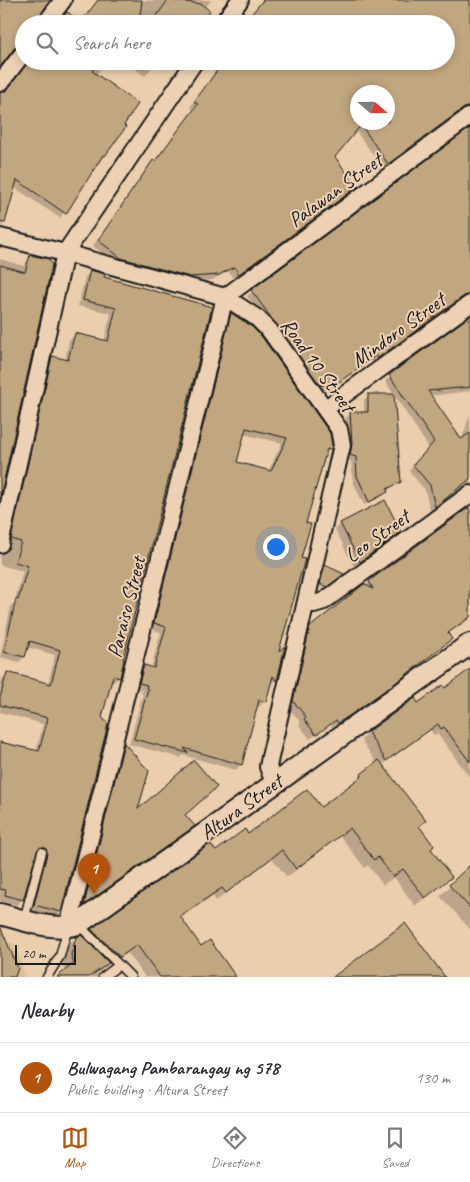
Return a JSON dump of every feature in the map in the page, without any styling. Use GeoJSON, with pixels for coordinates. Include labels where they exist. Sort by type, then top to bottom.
{"type":"FeatureCollection","features":[{"type":"Feature","properties":{"kind":"street"},"geometry":{"type":"LineString","coordinates":[[52,15],[63,0]]}},
{"type":"Feature","properties":{"kind":"street"},"geometry":{"type":"LineString","coordinates":[[229,15],[240,0]]}},
{"type":"Feature","properties":{"kind":"street"},"geometry":{"type":"LineString","coordinates":[[0,83],[15,64]]}},
{"type":"Feature","properties":{"kind":"street"},"geometry":{"type":"LineString","coordinates":[[0,544],[64,252],[189,70]]}},
{"type":"Feature","properties":{"kind":"street","name":"Palawan Street"},"geometry":{"type":"LineString","coordinates":[[225,297],[470,116]]}},
{"type":"Feature","properties":{"kind":"street","name":"Road 10 Street"},"geometry":{"type":"LineString","coordinates":[[0,237],[64,252],[225,297],[257,318],[270,332],[326,408],[338,428],[342,445],[268,767],[274,783]]}},
{"type":"Feature","properties":{"kind":"street","name":"Paraiso Street"},"geometry":{"type":"LineString","coordinates":[[73,926],[225,297]]}},
{"type":"Feature","properties":{"kind":"street","name":"Mindoro Street"},"geometry":{"type":"LineString","coordinates":[[326,408],[470,304]]}},
{"type":"Feature","properties":{"kind":"street","name":"Leo Street"},"geometry":{"type":"LineString","coordinates":[[307,603],[314,604],[324,601],[470,494]]}},
{"type":"Feature","properties":{"kind":"street","name":"Altura Street"},"geometry":{"type":"LineString","coordinates":[[73,926],[470,644]]}},
{"type":"Feature","properties":{"kind":"street"},"geometry":{"type":"LineString","coordinates":[[0,914],[24,920],[73,926]]}},
{"type":"Feature","properties":{"kind":"lane"},"geometry":{"type":"LineString","coordinates":[[24,920],[42,852]]}},
{"type":"Feature","properties":{"kind":"lane"},"geometry":{"type":"LineString","coordinates":[[47,977],[60,956],[73,926],[131,977]]}},
{"type":"Feature","properties":{"kind":"lane"},"geometry":{"type":"LineString","coordinates":[[103,977],[118,966]]}},
{"type":"Feature","properties":{"kind":"shaded area"},"geometry":{"type":"Polygon","coordinates":[[[0,940],[15,944],[24,977],[0,977],[0,940]]]}},
{"type":"Feature","properties":{"kind":"building"},"geometry":{"type":"Polygon","coordinates":[[[0,0],[50,0],[41,15],[15,15],[15,47],[0,67],[0,0]]]}},
{"type":"Feature","properties":{"kind":"building"},"geometry":{"type":"Polygon","coordinates":[[[98,0],[142,0],[140,15],[86,15],[98,0]]]}},
{"type":"Feature","properties":{"kind":"building"},"geometry":{"type":"Polygon","coordinates":[[[168,0],[201,4],[210,11],[207,15],[157,15],[168,0]]]}},
{"type":"Feature","properties":{"kind":"building"},"geometry":{"type":"Polygon","coordinates":[[[263,0],[470,0],[470,106],[464,108],[388,164],[364,130],[395,130],[395,85],[350,85],[350,130],[357,130],[335,157],[357,187],[239,274],[234,267],[219,275],[190,277],[121,258],[98,240],[153,160],[155,161],[198,104],[194,102],[217,70],[455,70],[455,15],[251,15],[263,0]]]}},
{"type":"Feature","properties":{"kind":"building"},"geometry":{"type":"Polygon","coordinates":[[[22,70],[93,70],[138,104],[124,125],[126,127],[105,156],[103,155],[66,214],[17,180],[5,223],[0,222],[0,93],[8,89],[22,70]]]}},
{"type":"Feature","properties":{"kind":"building"},"geometry":{"type":"Polygon","coordinates":[[[470,128],[470,294],[464,296],[378,358],[375,356],[335,385],[320,385],[251,290],[470,128]]]}},
{"type":"Feature","properties":{"kind":"building"},"geometry":{"type":"Polygon","coordinates":[[[30,255],[49,259],[52,265],[0,498],[0,265],[25,272],[30,255]]]}},
{"type":"Feature","properties":{"kind":"building"},"geometry":{"type":"Polygon","coordinates":[[[90,270],[105,274],[104,277],[212,307],[123,659],[120,678],[113,676],[102,717],[108,724],[61,912],[34,905],[47,853],[44,847],[37,851],[23,900],[5,895],[6,890],[0,889],[0,742],[39,751],[48,718],[0,705],[0,698],[7,672],[51,684],[60,650],[30,641],[25,657],[4,652],[16,599],[18,600],[28,566],[15,562],[21,542],[11,539],[52,356],[68,360],[75,333],[108,341],[116,308],[83,300],[90,270]]]}},
{"type":"Feature","properties":{"kind":"building"},"geometry":{"type":"Polygon","coordinates":[[[231,313],[251,326],[262,337],[330,433],[332,445],[331,450],[327,449],[306,523],[311,524],[301,558],[305,559],[279,651],[285,646],[277,681],[273,676],[266,702],[259,700],[242,765],[184,748],[188,753],[134,739],[148,689],[146,688],[147,685],[139,683],[144,665],[154,668],[166,627],[154,623],[231,313]],[[246,428],[237,462],[271,471],[287,438],[246,428]]]}},
{"type":"Feature","properties":{"kind":"building"},"geometry":{"type":"Polygon","coordinates":[[[470,316],[470,387],[428,391],[461,439],[470,433],[470,479],[435,507],[430,485],[413,465],[434,442],[389,375],[470,316]]]}},
{"type":"Feature","properties":{"kind":"building"},"geometry":{"type":"Polygon","coordinates":[[[368,394],[394,394],[401,482],[387,489],[388,492],[369,502],[357,476],[356,457],[350,455],[352,444],[350,412],[368,412],[368,394]]]}},
{"type":"Feature","properties":{"kind":"building"},"geometry":{"type":"Polygon","coordinates":[[[385,500],[401,532],[360,562],[340,523],[385,500]]]}},
{"type":"Feature","properties":{"kind":"building"},"geometry":{"type":"Polygon","coordinates":[[[468,508],[470,511],[470,617],[448,633],[452,639],[402,678],[355,712],[338,723],[336,720],[316,735],[304,719],[306,717],[293,701],[310,627],[364,584],[373,589],[369,581],[468,508]]]}},
{"type":"Feature","properties":{"kind":"building"},"geometry":{"type":"Polygon","coordinates":[[[325,565],[344,574],[327,587],[320,584],[325,565]]]}},
{"type":"Feature","properties":{"kind":"building"},"geometry":{"type":"Polygon","coordinates":[[[470,669],[470,762],[444,727],[441,729],[438,724],[386,761],[368,732],[415,698],[418,703],[443,685],[445,688],[470,669]]]}},
{"type":"Feature","properties":{"kind":"building"},"geometry":{"type":"Polygon","coordinates":[[[124,743],[149,771],[138,809],[194,760],[217,787],[185,815],[195,826],[84,905],[124,743]]]}},
{"type":"Feature","properties":{"kind":"building"},"geometry":{"type":"Polygon","coordinates":[[[379,760],[426,821],[419,826],[434,846],[431,849],[452,877],[425,898],[403,869],[393,877],[378,857],[374,860],[350,828],[296,869],[282,850],[226,893],[222,888],[180,916],[201,946],[210,940],[236,977],[160,977],[137,945],[120,957],[91,929],[210,844],[216,851],[245,829],[248,834],[307,789],[321,807],[362,776],[361,774],[379,760]]]}},
{"type":"Feature","properties":{"kind":"building"},"geometry":{"type":"Polygon","coordinates":[[[470,865],[470,908],[449,885],[470,865]]]}},
{"type":"Feature","properties":{"kind":"building"},"geometry":{"type":"Polygon","coordinates":[[[405,923],[445,977],[333,977],[405,923]]]}},
{"type":"Feature","properties":{"kind":"building"},"geometry":{"type":"Polygon","coordinates":[[[0,926],[18,968],[15,977],[0,977],[0,926]]]}},
{"type":"Feature","properties":{"kind":"building"},"geometry":{"type":"Polygon","coordinates":[[[81,935],[109,963],[89,977],[57,977],[74,963],[71,955],[76,937],[81,935]]]}},
{"type":"Feature","properties":{"kind":"place","name":"Bulwagang Pambarangay ng 578"},"geometry":{"type":"Point","coordinates":[94,894]}}]}
